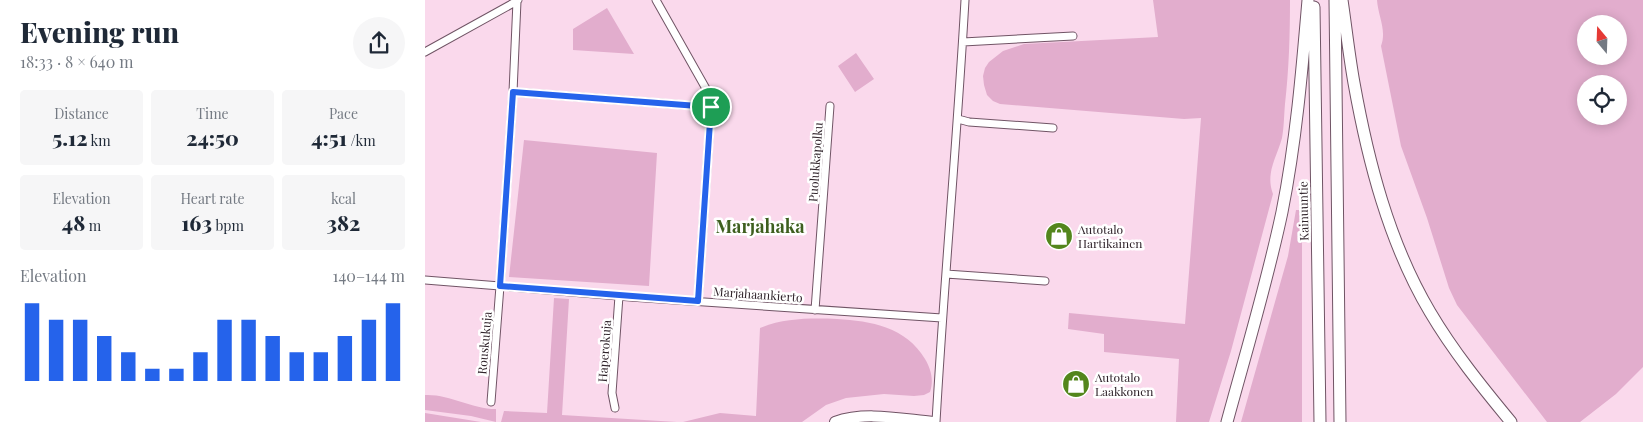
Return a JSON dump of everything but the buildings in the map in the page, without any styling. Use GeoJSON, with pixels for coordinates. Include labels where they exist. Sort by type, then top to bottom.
{"type":"FeatureCollection","features":[{"type":"Feature","properties":{"kind":"highway"},"geometry":{"type":"LineString","coordinates":[[1227,422],[1282,212],[1297,120],[1308,0]]}},
{"type":"Feature","properties":{"kind":"highway","name":"Kainuuntie"},"geometry":{"type":"LineString","coordinates":[[1314,0],[1320,422]]}},
{"type":"Feature","properties":{"kind":"highway"},"geometry":{"type":"LineString","coordinates":[[1335,0],[1340,422]]}},
{"type":"Feature","properties":{"kind":"highway"},"geometry":{"type":"LineString","coordinates":[[1342,0],[1353,82],[1367,150],[1387,216],[1403,258],[1426,305],[1445,337],[1467,369],[1511,422]]}},
{"type":"Feature","properties":{"kind":"main road"},"geometry":{"type":"LineString","coordinates":[[835,422],[870,416],[934,422]]}},
{"type":"Feature","properties":{"kind":"street"},"geometry":{"type":"LineString","coordinates":[[425,52],[518,0]]}},
{"type":"Feature","properties":{"kind":"street"},"geometry":{"type":"LineString","coordinates":[[500,286],[518,0]]}},
{"type":"Feature","properties":{"kind":"street"},"geometry":{"type":"LineString","coordinates":[[656,0],[709,94],[711,107],[698,301]]}},
{"type":"Feature","properties":{"kind":"street"},"geometry":{"type":"LineString","coordinates":[[934,422],[958,119],[965,0]]}},
{"type":"Feature","properties":{"kind":"street"},"geometry":{"type":"LineString","coordinates":[[963,42],[1073,36]]}},
{"type":"Feature","properties":{"kind":"street"},"geometry":{"type":"LineString","coordinates":[[513,92],[711,107]]}},
{"type":"Feature","properties":{"kind":"street","name":"Puolukkapolku"},"geometry":{"type":"LineString","coordinates":[[815,310],[830,106]]}},
{"type":"Feature","properties":{"kind":"street"},"geometry":{"type":"LineString","coordinates":[[958,119],[969,122],[1053,128]]}},
{"type":"Feature","properties":{"kind":"street"},"geometry":{"type":"LineString","coordinates":[[946,274],[1045,281]]}},
{"type":"Feature","properties":{"kind":"street","name":"Marjahaankierto"},"geometry":{"type":"LineString","coordinates":[[425,280],[619,296],[942,318]]}},
{"type":"Feature","properties":{"kind":"street","name":"Rouskukuja"},"geometry":{"type":"LineString","coordinates":[[491,402],[500,286]]}},
{"type":"Feature","properties":{"kind":"street","name":"Haperokuja"},"geometry":{"type":"LineString","coordinates":[[615,408],[612,392],[619,296]]}},
{"type":"Feature","properties":{"kind":"shaded area"},"geometry":{"type":"Polygon","coordinates":[[[1153,0],[1290,0],[1284,126],[1271,172],[1270,179],[1273,194],[1231,351],[1209,422],[1176,422],[1179,359],[1104,352],[1104,334],[1068,329],[1069,313],[1185,324],[1201,118],[1184,119],[1000,104],[993,101],[987,95],[984,85],[983,76],[989,62],[1003,51],[1024,44],[1158,37],[1153,0]]]}},
{"type":"Feature","properties":{"kind":"shaded area"},"geometry":{"type":"Polygon","coordinates":[[[1377,0],[1643,0],[1643,367],[1616,394],[1580,422],[1547,422],[1457,305],[1449,288],[1427,218],[1401,146],[1381,46],[1383,29],[1377,0]]]}},
{"type":"Feature","properties":{"kind":"shaded area"},"geometry":{"type":"Polygon","coordinates":[[[607,8],[634,54],[573,50],[573,29],[607,8]]]}},
{"type":"Feature","properties":{"kind":"shaded area"},"geometry":{"type":"Polygon","coordinates":[[[856,53],[874,79],[855,92],[838,66],[856,53]]]}},
{"type":"Feature","properties":{"kind":"shaded area"},"geometry":{"type":"Polygon","coordinates":[[[524,140],[657,153],[649,286],[509,277],[524,140]]]}},
{"type":"Feature","properties":{"kind":"shaded area"},"geometry":{"type":"Polygon","coordinates":[[[1296,210],[1302,210],[1302,422],[1241,422],[1288,256],[1296,210]]]}},
{"type":"Feature","properties":{"kind":"shaded area"},"geometry":{"type":"Polygon","coordinates":[[[554,298],[569,299],[562,415],[677,422],[501,422],[504,411],[547,413],[554,298]]]}},
{"type":"Feature","properties":{"kind":"shaded area"},"geometry":{"type":"Polygon","coordinates":[[[837,319],[875,324],[898,333],[908,340],[917,348],[929,367],[932,379],[930,392],[914,396],[884,394],[846,398],[826,405],[802,422],[683,422],[720,413],[756,416],[760,328],[788,320],[837,319]]]}},
{"type":"Feature","properties":{"kind":"shaded area"},"geometry":{"type":"Polygon","coordinates":[[[425,395],[434,395],[478,407],[496,409],[496,422],[471,416],[425,410],[425,395]]]}},
{"type":"Feature","properties":{"kind":"shaded area"},"geometry":{"type":"Polygon","coordinates":[[[425,413],[481,422],[425,422],[425,413]]]}},
{"type":"Feature","properties":{"kind":"place","name":"Autotalo Hartikainen"},"geometry":{"type":"Point","coordinates":[1059,236]}},
{"type":"Feature","properties":{"kind":"place","name":"Autotalo Laakkonen"},"geometry":{"type":"Point","coordinates":[1076,384]}},
{"type":"Feature","properties":{"kind":"district","name":"Marjahaka"},"geometry":{"type":"Point","coordinates":[760,226]}},
{"type":"Feature","properties":{"kind":"route"},"geometry":{"type":"LineString","coordinates":[[513,92],[711,107],[698,301],[500,286],[513,92]]}}]}
